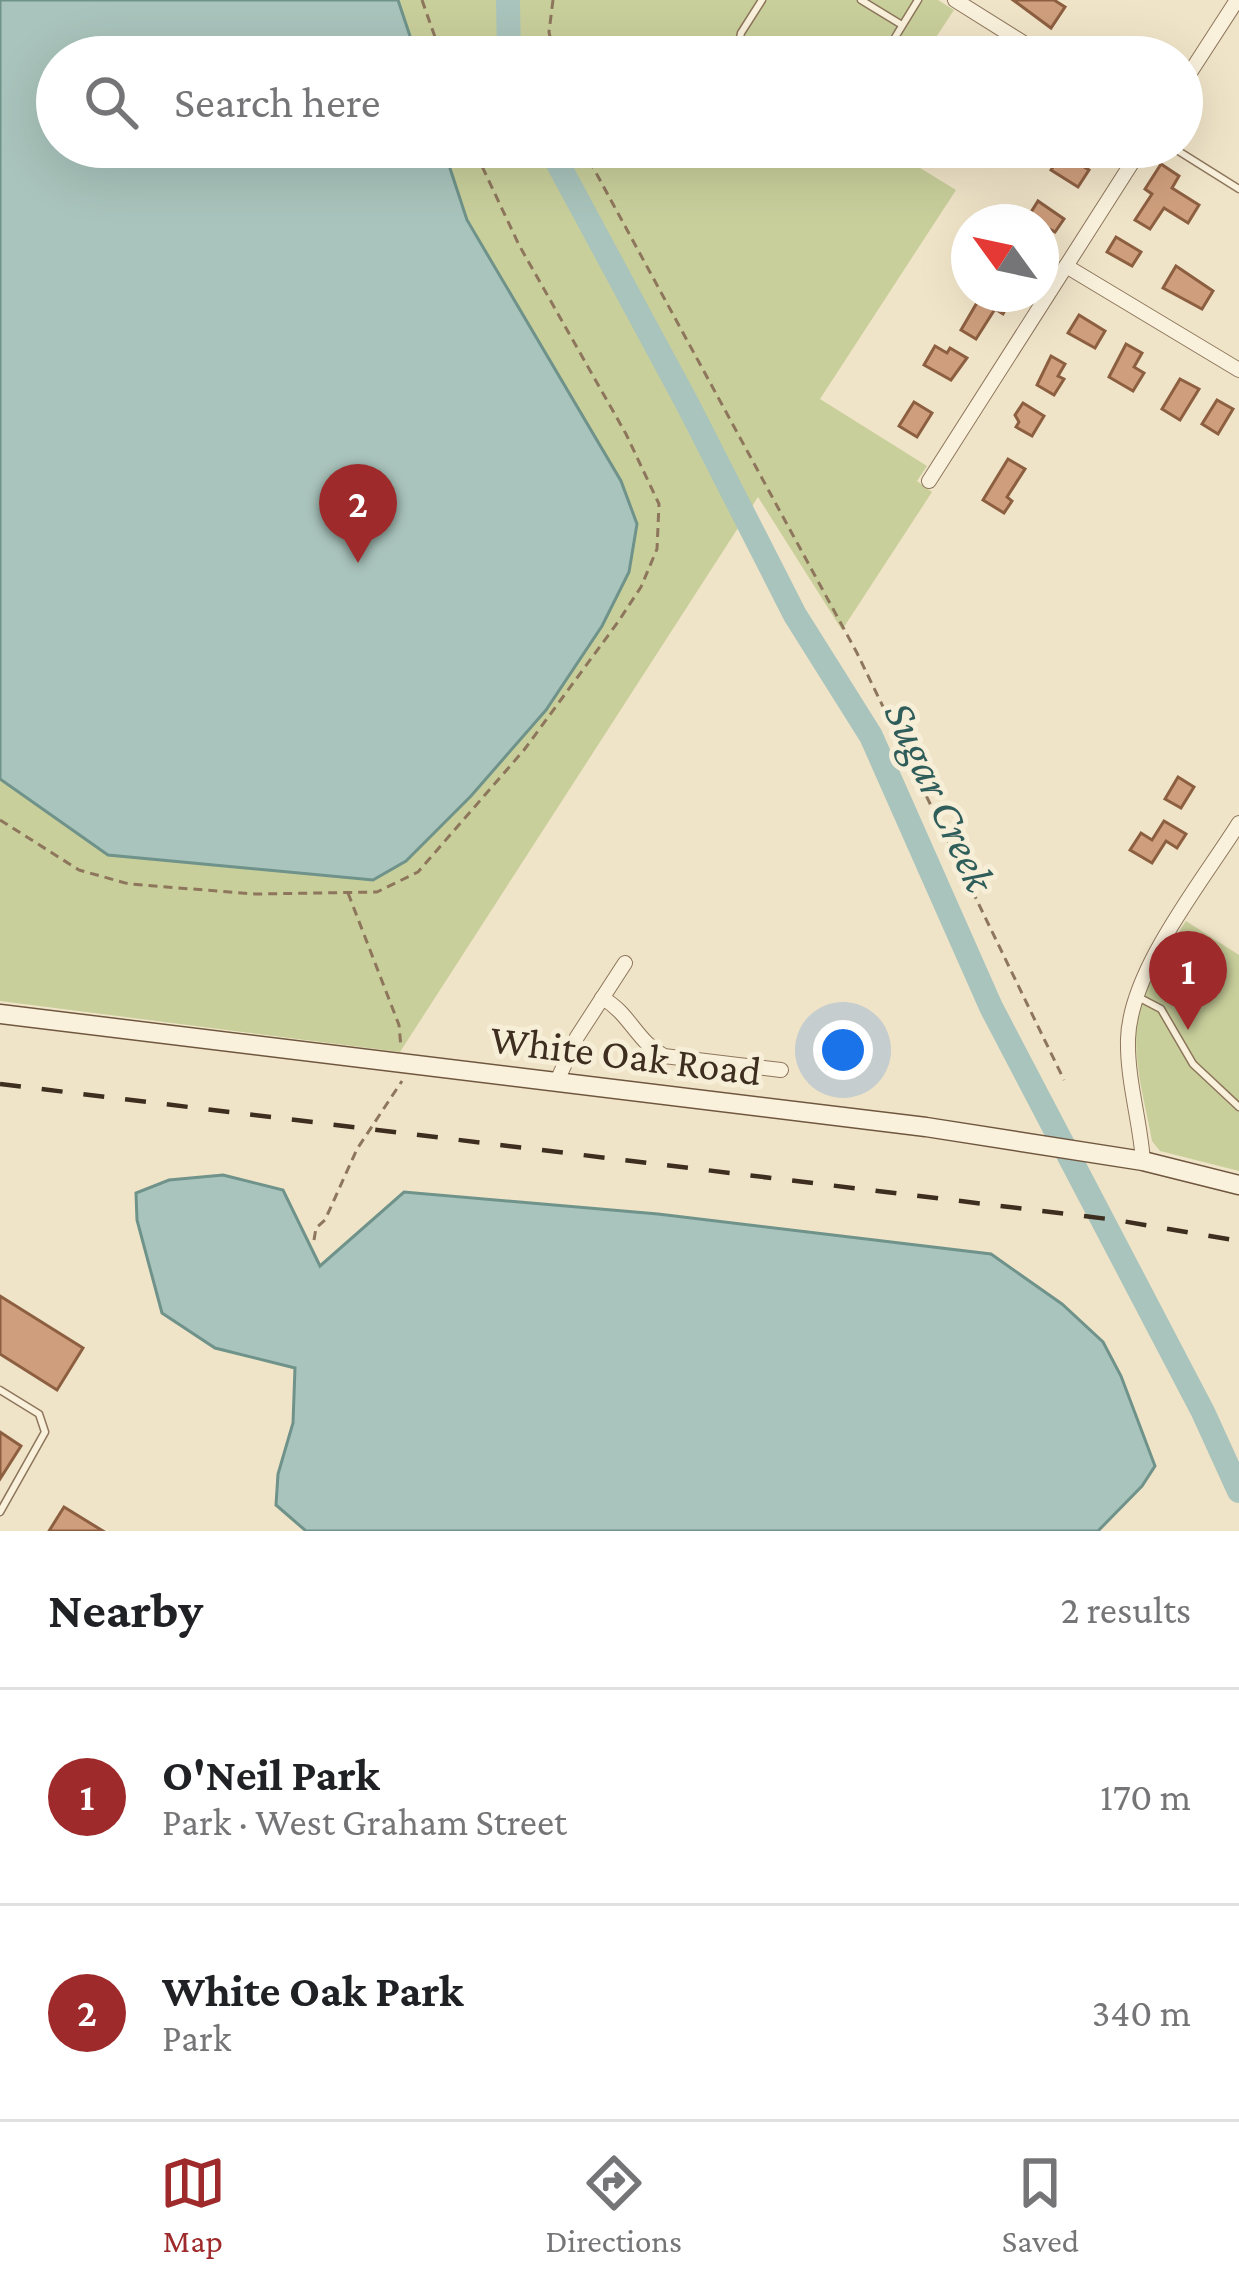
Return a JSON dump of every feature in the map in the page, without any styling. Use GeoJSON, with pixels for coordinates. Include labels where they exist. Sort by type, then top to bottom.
{"type":"FeatureCollection","features":[{"type":"Feature","properties":{"kind":"street"},"geometry":{"type":"LineString","coordinates":[[955,0],[1012,36]]}},
{"type":"Feature","properties":{"kind":"street"},"geometry":{"type":"LineString","coordinates":[[1203,54],[1237,4]]}},
{"type":"Feature","properties":{"kind":"street"},"geometry":{"type":"LineString","coordinates":[[929,482],[1129,168]]}},
{"type":"Feature","properties":{"kind":"street"},"geometry":{"type":"LineString","coordinates":[[1066,266],[1239,370]]}},
{"type":"Feature","properties":{"kind":"street"},"geometry":{"type":"LineString","coordinates":[[1143,1161],[1129,1059],[1135,995],[1239,823]]}},
{"type":"Feature","properties":{"kind":"street"},"geometry":{"type":"LineString","coordinates":[[557,1081],[577,1037],[625,963]]}},
{"type":"Feature","properties":{"kind":"street"},"geometry":{"type":"LineString","coordinates":[[602,998],[623,1010],[647,1046],[664,1056],[781,1070]]}},
{"type":"Feature","properties":{"kind":"street","name":"White Oak Road"},"geometry":{"type":"LineString","coordinates":[[0,1014],[1012,1139],[1143,1161],[1239,1185]]}},
{"type":"Feature","properties":{"kind":"lane"},"geometry":{"type":"LineString","coordinates":[[740,36],[762,0]]}},
{"type":"Feature","properties":{"kind":"lane"},"geometry":{"type":"LineString","coordinates":[[861,0],[902,25]]}},
{"type":"Feature","properties":{"kind":"lane"},"geometry":{"type":"LineString","coordinates":[[895,36],[918,0]]}},
{"type":"Feature","properties":{"kind":"lane"},"geometry":{"type":"LineString","coordinates":[[1203,166],[1239,189]]}},
{"type":"Feature","properties":{"kind":"lane"},"geometry":{"type":"LineString","coordinates":[[1135,995],[1161,1009],[1193,1064],[1239,1107]]}},
{"type":"Feature","properties":{"kind":"lane"},"geometry":{"type":"LineString","coordinates":[[0,1390],[39,1414],[45,1432],[0,1512]]}},
{"type":"Feature","properties":{"kind":"path"},"geometry":{"type":"LineString","coordinates":[[422,0],[435,36]]}},
{"type":"Feature","properties":{"kind":"path"},"geometry":{"type":"LineString","coordinates":[[550,36],[553,0]]}},
{"type":"Feature","properties":{"kind":"path"},"geometry":{"type":"LineString","coordinates":[[0,820],[79,870],[129,884],[255,894],[377,892],[418,872],[548,718],[641,587],[656,549],[659,504],[482,168]]}},
{"type":"Feature","properties":{"kind":"path"},"geometry":{"type":"LineString","coordinates":[[593,168],[856,653],[1064,1080]]}},
{"type":"Feature","properties":{"kind":"path"},"geometry":{"type":"LineString","coordinates":[[314,1240],[357,1149],[402,1082],[399,1025],[348,893]]}},
{"type":"Feature","properties":{"kind":"green space"},"geometry":{"type":"Polygon","coordinates":[[[0,0],[938,0],[954,10],[937,36],[36,36],[36,168],[920,168],[956,190],[820,399],[927,466],[917,481],[932,492],[842,630],[758,497],[400,1052],[0,1001],[0,0]]]}},
{"type":"Feature","properties":{"kind":"green space"},"geometry":{"type":"Polygon","coordinates":[[[1186,921],[1239,955],[1239,1171],[1160,1151],[1152,1141],[1138,1063],[1138,1016],[1151,979],[1186,921]]]}},
{"type":"Feature","properties":{"kind":"water"},"geometry":{"type":"Polygon","coordinates":[[[0,0],[398,0],[410,36],[36,36],[36,168],[450,168],[467,220],[621,481],[637,524],[629,572],[602,626],[546,710],[471,796],[406,861],[373,880],[108,855],[0,779],[0,0]]]}},
{"type":"Feature","properties":{"kind":"water"},"geometry":{"type":"Polygon","coordinates":[[[223,1175],[283,1190],[320,1266],[404,1192],[658,1214],[991,1254],[1062,1304],[1103,1342],[1155,1466],[1098,1531],[306,1531],[276,1505],[278,1474],[293,1423],[295,1368],[215,1348],[162,1313],[137,1220],[136,1193],[169,1180],[223,1175]]]}},
{"type":"Feature","properties":{"kind":"building"},"geometry":{"type":"Polygon","coordinates":[[[1013,0],[1054,0],[1065,7],[1051,28],[1013,0]]]}},
{"type":"Feature","properties":{"kind":"building"},"geometry":{"type":"Polygon","coordinates":[[[1086,168],[1089,170],[1078,187],[1051,170],[1086,168]]]}},
{"type":"Feature","properties":{"kind":"building"},"geometry":{"type":"Polygon","coordinates":[[[1158,168],[1167,168],[1179,176],[1172,188],[1199,205],[1188,223],[1164,208],[1150,229],[1135,220],[1152,194],[1145,189],[1158,168]]]}},
{"type":"Feature","properties":{"kind":"building"},"geometry":{"type":"Polygon","coordinates":[[[1116,237],[1141,252],[1132,266],[1107,252],[1116,237]]]}},
{"type":"Feature","properties":{"kind":"building"},"geometry":{"type":"Polygon","coordinates":[[[1176,266],[1213,291],[1202,309],[1163,288],[1176,266]]]}},
{"type":"Feature","properties":{"kind":"building"},"geometry":{"type":"Polygon","coordinates":[[[972,312],[993,312],[976,339],[961,330],[972,312]]]}},
{"type":"Feature","properties":{"kind":"building"},"geometry":{"type":"Polygon","coordinates":[[[1079,315],[1105,331],[1095,348],[1068,333],[1079,315]]]}},
{"type":"Feature","properties":{"kind":"building"},"geometry":{"type":"Polygon","coordinates":[[[1126,344],[1142,353],[1134,367],[1144,373],[1133,391],[1109,377],[1126,344]]]}},
{"type":"Feature","properties":{"kind":"building"},"geometry":{"type":"Polygon","coordinates":[[[935,346],[967,358],[951,380],[924,365],[935,346]]]}},
{"type":"Feature","properties":{"kind":"building"},"geometry":{"type":"Polygon","coordinates":[[[1051,356],[1065,364],[1058,376],[1064,379],[1054,395],[1037,385],[1051,356]]]}},
{"type":"Feature","properties":{"kind":"building"},"geometry":{"type":"Polygon","coordinates":[[[1180,379],[1199,389],[1180,420],[1162,409],[1180,379]]]}},
{"type":"Feature","properties":{"kind":"building"},"geometry":{"type":"Polygon","coordinates":[[[1217,400],[1233,409],[1218,434],[1202,424],[1217,400]]]}},
{"type":"Feature","properties":{"kind":"building"},"geometry":{"type":"Polygon","coordinates":[[[914,402],[932,413],[917,437],[899,426],[914,402]]]}},
{"type":"Feature","properties":{"kind":"building"},"geometry":{"type":"Polygon","coordinates":[[[1023,403],[1044,416],[1032,436],[1016,427],[1015,415],[1023,403]]]}},
{"type":"Feature","properties":{"kind":"building"},"geometry":{"type":"Polygon","coordinates":[[[1008,459],[1025,469],[1007,497],[1012,501],[1004,513],[983,500],[1008,459]]]}},
{"type":"Feature","properties":{"kind":"building"},"geometry":{"type":"Polygon","coordinates":[[[1178,777],[1194,787],[1181,808],[1165,799],[1178,777]]]}},
{"type":"Feature","properties":{"kind":"building"},"geometry":{"type":"Polygon","coordinates":[[[1164,821],[1186,834],[1177,848],[1166,841],[1152,863],[1130,850],[1141,833],[1152,840],[1164,821]]]}},
{"type":"Feature","properties":{"kind":"building"},"geometry":{"type":"Polygon","coordinates":[[[0,1296],[83,1348],[57,1390],[0,1354],[0,1296]]]}},
{"type":"Feature","properties":{"kind":"building"},"geometry":{"type":"Polygon","coordinates":[[[0,1432],[21,1446],[0,1479],[0,1432]]]}},
{"type":"Feature","properties":{"kind":"building"},"geometry":{"type":"Polygon","coordinates":[[[64,1507],[103,1531],[49,1531],[64,1507]]]}},
{"type":"Feature","properties":{"kind":"waterway","name":"Sugar Creek"},"geometry":{"type":"LineString","coordinates":[[508,0],[509,36]]}},
{"type":"Feature","properties":{"kind":"waterway","name":"Sugar Creek"},"geometry":{"type":"LineString","coordinates":[[560,168],[795,615],[871,736],[991,1007],[1203,1412],[1239,1491]]}},
{"type":"Feature","properties":{"kind":"railway"},"geometry":{"type":"LineString","coordinates":[[0,1084],[1116,1220],[1239,1241]]}},
{"type":"Feature","properties":{"kind":"place","name":"White Oak Park"},"geometry":{"type":"Point","coordinates":[358,563]}},
{"type":"Feature","properties":{"kind":"place","name":"O'Neil Park"},"geometry":{"type":"Point","coordinates":[1188,1030]}}]}
